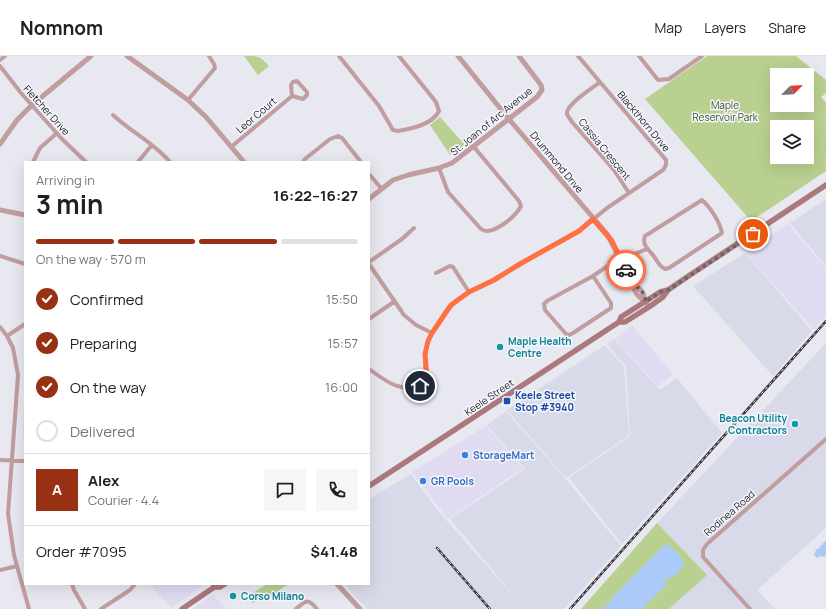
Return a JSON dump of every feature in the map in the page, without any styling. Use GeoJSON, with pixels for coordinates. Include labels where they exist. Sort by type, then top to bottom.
{"type":"FeatureCollection","features":[{"type":"Feature","properties":{"kind":"main road","name":"Keele Street"},"geometry":{"type":"LineString","coordinates":[[370,485],[619,322],[621,317],[663,297],[668,290],[826,185]]}},
{"type":"Feature","properties":{"kind":"main road"},"geometry":{"type":"LineString","coordinates":[[184,608],[214,585],[220,587],[223,585]]}},
{"type":"Feature","properties":{"kind":"street"},"geometry":{"type":"LineString","coordinates":[[0,60],[5,56]]}},
{"type":"Feature","properties":{"kind":"street"},"geometry":{"type":"LineString","coordinates":[[0,144],[16,120],[91,56]]}},
{"type":"Feature","properties":{"kind":"street"},"geometry":{"type":"LineString","coordinates":[[127,56],[188,100],[206,117],[243,161]]}},
{"type":"Feature","properties":{"kind":"street"},"geometry":{"type":"LineString","coordinates":[[188,100],[205,77],[215,68],[209,56]]}},
{"type":"Feature","properties":{"kind":"street"},"geometry":{"type":"LineString","coordinates":[[339,56],[379,106],[393,130],[398,131],[427,123],[436,116],[439,111],[436,102],[399,56]]}},
{"type":"Feature","properties":{"kind":"street","name":"Drummond Drive"},"geometry":{"type":"LineString","coordinates":[[458,56],[609,238],[634,286],[639,287],[644,294],[647,304]]}},
{"type":"Feature","properties":{"kind":"street","name":"St. Joan of Arc Avenue"},"geometry":{"type":"LineString","coordinates":[[370,198],[381,188],[399,178],[439,168],[452,163],[537,97],[542,90],[541,85],[535,75],[519,56]]}},
{"type":"Feature","properties":{"kind":"street","name":"Blackthorn Drive"},"geometry":{"type":"LineString","coordinates":[[370,370],[387,382],[400,388],[416,388],[426,384],[425,354],[428,341],[451,305],[469,292],[494,280],[573,235],[607,208],[663,170],[666,165],[666,160],[578,56]]}},
{"type":"Feature","properties":{"kind":"street"},"geometry":{"type":"LineString","coordinates":[[639,56],[658,80],[668,79],[702,56]]}},
{"type":"Feature","properties":{"kind":"street","name":"Fletcher Drive"},"geometry":{"type":"LineString","coordinates":[[0,66],[12,83],[79,157],[85,161]]}},
{"type":"Feature","properties":{"kind":"street","name":"Leor Court"},"geometry":{"type":"LineString","coordinates":[[297,81],[307,92],[307,96],[302,99],[292,96],[291,85],[293,82],[297,81]]}},
{"type":"Feature","properties":{"kind":"street","name":"Cassia Crescent"},"geometry":{"type":"LineString","coordinates":[[600,82],[572,103],[568,109],[567,115],[614,170],[629,193]]}},
{"type":"Feature","properties":{"kind":"street","name":"Leor Court"},"geometry":{"type":"LineString","coordinates":[[231,147],[292,96]]}},
{"type":"Feature","properties":{"kind":"street"},"geometry":{"type":"LineString","coordinates":[[113,115],[159,151],[169,161]]}},
{"type":"Feature","properties":{"kind":"street"},"geometry":{"type":"LineString","coordinates":[[34,161],[40,148],[57,133]]}},
{"type":"Feature","properties":{"kind":"street"},"geometry":{"type":"LineString","coordinates":[[304,161],[330,139],[338,136],[342,138],[360,161]]}},
{"type":"Feature","properties":{"kind":"street"},"geometry":{"type":"LineString","coordinates":[[139,161],[151,146]]}},
{"type":"Feature","properties":{"kind":"street"},"geometry":{"type":"LineString","coordinates":[[439,168],[448,192],[484,232],[488,232],[505,223],[521,206],[519,201],[474,147]]}},
{"type":"Feature","properties":{"kind":"street"},"geometry":{"type":"LineString","coordinates":[[370,175],[381,188]]}},
{"type":"Feature","properties":{"kind":"street"},"geometry":{"type":"LineString","coordinates":[[702,200],[707,204],[721,228],[722,233],[669,268],[665,269],[660,267],[647,248],[644,239],[645,236],[702,200]]}},
{"type":"Feature","properties":{"kind":"street"},"geometry":{"type":"LineString","coordinates":[[0,210],[24,215]]}},
{"type":"Feature","properties":{"kind":"street"},"geometry":{"type":"LineString","coordinates":[[370,262],[402,239],[414,228]]}},
{"type":"Feature","properties":{"kind":"street"},"geometry":{"type":"LineString","coordinates":[[593,276],[611,303],[611,308],[574,333],[569,335],[566,334],[545,310],[544,304],[552,298],[593,276],[612,263],[647,248]]}},
{"type":"Feature","properties":{"kind":"street"},"geometry":{"type":"LineString","coordinates":[[0,256],[24,264]]}},
{"type":"Feature","properties":{"kind":"street"},"geometry":{"type":"LineString","coordinates":[[370,264],[404,315],[411,321],[432,333]]}},
{"type":"Feature","properties":{"kind":"street"},"geometry":{"type":"LineString","coordinates":[[436,273],[450,266],[453,267],[469,292]]}},
{"type":"Feature","properties":{"kind":"street"},"geometry":{"type":"LineString","coordinates":[[370,318],[395,301]]}},
{"type":"Feature","properties":{"kind":"street"},"geometry":{"type":"LineString","coordinates":[[7,336],[24,325]]}},
{"type":"Feature","properties":{"kind":"street"},"geometry":{"type":"LineString","coordinates":[[0,327],[7,336],[13,348],[18,374],[8,514],[17,566],[29,609]]}},
{"type":"Feature","properties":{"kind":"street","name":"Rodinea Road"},"geometry":{"type":"LineString","coordinates":[[750,609],[703,557],[703,550],[706,544],[826,439]]}},
{"type":"Feature","properties":{"kind":"street"},"geometry":{"type":"LineString","coordinates":[[0,460],[24,461]]}},
{"type":"Feature","properties":{"kind":"street"},"geometry":{"type":"LineString","coordinates":[[0,570],[17,566]]}},
{"type":"Feature","properties":{"kind":"street"},"geometry":{"type":"LineString","coordinates":[[72,585],[85,609]]}},
{"type":"Feature","properties":{"kind":"street"},"geometry":{"type":"LineString","coordinates":[[101,609],[130,590],[134,585]]}},
{"type":"Feature","properties":{"kind":"street"},"geometry":{"type":"LineString","coordinates":[[338,585],[360,609]]}},
{"type":"Feature","properties":{"kind":"street"},"geometry":{"type":"LineString","coordinates":[[296,609],[303,602],[307,601],[311,602],[317,609]]}},
{"type":"Feature","properties":{"kind":"shaded area"},"geometry":{"type":"Polygon","coordinates":[[[826,199],[826,266],[790,223],[826,199]]]}},
{"type":"Feature","properties":{"kind":"shaded area"},"geometry":{"type":"Polygon","coordinates":[[[788,224],[826,268],[826,316],[814,330],[746,253],[788,224]]]}},
{"type":"Feature","properties":{"kind":"shaded area"},"geometry":{"type":"Polygon","coordinates":[[[745,253],[812,331],[773,376],[693,286],[745,253]]]}},
{"type":"Feature","properties":{"kind":"shaded area"},"geometry":{"type":"Polygon","coordinates":[[[632,325],[673,374],[658,386],[615,339],[632,325]]]}},
{"type":"Feature","properties":{"kind":"shaded area"},"geometry":{"type":"Polygon","coordinates":[[[614,339],[660,390],[677,378],[722,433],[622,544],[569,478],[630,436],[626,367],[607,344],[614,339]]]}},
{"type":"Feature","properties":{"kind":"shaded area"},"geometry":{"type":"Polygon","coordinates":[[[826,343],[826,528],[757,590],[775,609],[669,609],[706,575],[657,523],[826,343]]]}},
{"type":"Feature","properties":{"kind":"shaded area"},"geometry":{"type":"Polygon","coordinates":[[[605,345],[624,367],[629,435],[566,478],[507,410],[605,345]]]}},
{"type":"Feature","properties":{"kind":"shaded area"},"geometry":{"type":"Polygon","coordinates":[[[24,402],[24,438],[22,438],[24,402]]]}},
{"type":"Feature","properties":{"kind":"shaded area"},"geometry":{"type":"Polygon","coordinates":[[[506,411],[563,476],[621,546],[564,609],[525,609],[450,519],[525,469],[487,425],[506,411]]]}},
{"type":"Feature","properties":{"kind":"shaded area"},"geometry":{"type":"Polygon","coordinates":[[[486,426],[523,468],[448,519],[412,472],[486,426]]]}},
{"type":"Feature","properties":{"kind":"shaded area"},"geometry":{"type":"Polygon","coordinates":[[[411,474],[438,511],[525,609],[367,609],[346,585],[370,585],[370,498],[411,474]]]}},
{"type":"Feature","properties":{"kind":"shaded area"},"geometry":{"type":"Polygon","coordinates":[[[150,585],[204,585],[171,608],[150,585]]]}},
{"type":"Feature","properties":{"kind":"shaded area"},"geometry":{"type":"Polygon","coordinates":[[[213,595],[226,609],[192,609],[213,595]]]}},
{"type":"Feature","properties":{"kind":"green space"},"geometry":{"type":"Polygon","coordinates":[[[244,56],[258,57],[269,66],[258,75],[244,56]]]}},
{"type":"Feature","properties":{"kind":"green space","name":"Maple Reservoir Park"},"geometry":{"type":"Polygon","coordinates":[[[707,56],[796,56],[811,68],[770,68],[770,112],[814,112],[814,70],[826,80],[826,93],[821,97],[826,103],[826,171],[751,221],[645,99],[707,56]]]}},
{"type":"Feature","properties":{"kind":"green space"},"geometry":{"type":"Polygon","coordinates":[[[440,117],[465,145],[450,155],[430,125],[440,117]]]}},
{"type":"Feature","properties":{"kind":"green space"},"geometry":{"type":"Polygon","coordinates":[[[657,523],[707,575],[669,609],[581,609],[657,523]]]}},
{"type":"Feature","properties":{"kind":"green space"},"geometry":{"type":"Polygon","coordinates":[[[265,585],[287,585],[273,595],[252,603],[248,596],[265,585]]]}},
{"type":"Feature","properties":{"kind":"water"},"geometry":{"type":"Polygon","coordinates":[[[826,540],[825,557],[820,556],[817,558],[813,554],[815,553],[816,549],[818,549],[826,540]]]}},
{"type":"Feature","properties":{"kind":"water"},"geometry":{"type":"Polygon","coordinates":[[[664,545],[668,545],[678,554],[684,566],[673,577],[667,579],[664,578],[666,585],[642,609],[603,609],[608,603],[612,602],[611,599],[664,545]]]}},
{"type":"Feature","properties":{"kind":"railway"},"geometry":{"type":"LineString","coordinates":[[570,609],[826,321]]}},
{"type":"Feature","properties":{"kind":"railway"},"geometry":{"type":"LineString","coordinates":[[437,548],[490,609]]}},
{"type":"Feature","properties":{"kind":"way so far"},"geometry":{"type":"LineString","coordinates":[[626,270],[634,286],[639,287],[644,294],[646,302],[660,292],[668,290],[753,234]]}},
{"type":"Feature","properties":{"kind":"place","name":"Maple Health Centre"},"geometry":{"type":"Point","coordinates":[500,347]}},
{"type":"Feature","properties":{"kind":"place","name":"Keele Street Stop #3940"},"geometry":{"type":"Point","coordinates":[507,401]}},
{"type":"Feature","properties":{"kind":"place","name":"Beacon Utility Contractors"},"geometry":{"type":"Point","coordinates":[795,424]}},
{"type":"Feature","properties":{"kind":"place","name":"StorageMart"},"geometry":{"type":"Point","coordinates":[465,455]}},
{"type":"Feature","properties":{"kind":"place","name":"GR Pools"},"geometry":{"type":"Point","coordinates":[423,481]}},
{"type":"Feature","properties":{"kind":"place","name":"Corso Milano"},"geometry":{"type":"Point","coordinates":[233,596]}},
{"type":"Feature","properties":{"kind":"route"},"geometry":{"type":"LineString","coordinates":[[420,386],[426,384],[427,380],[425,350],[428,341],[451,305],[469,292],[509,272],[520,264],[579,231],[593,219],[612,241],[626,270]]}}]}
